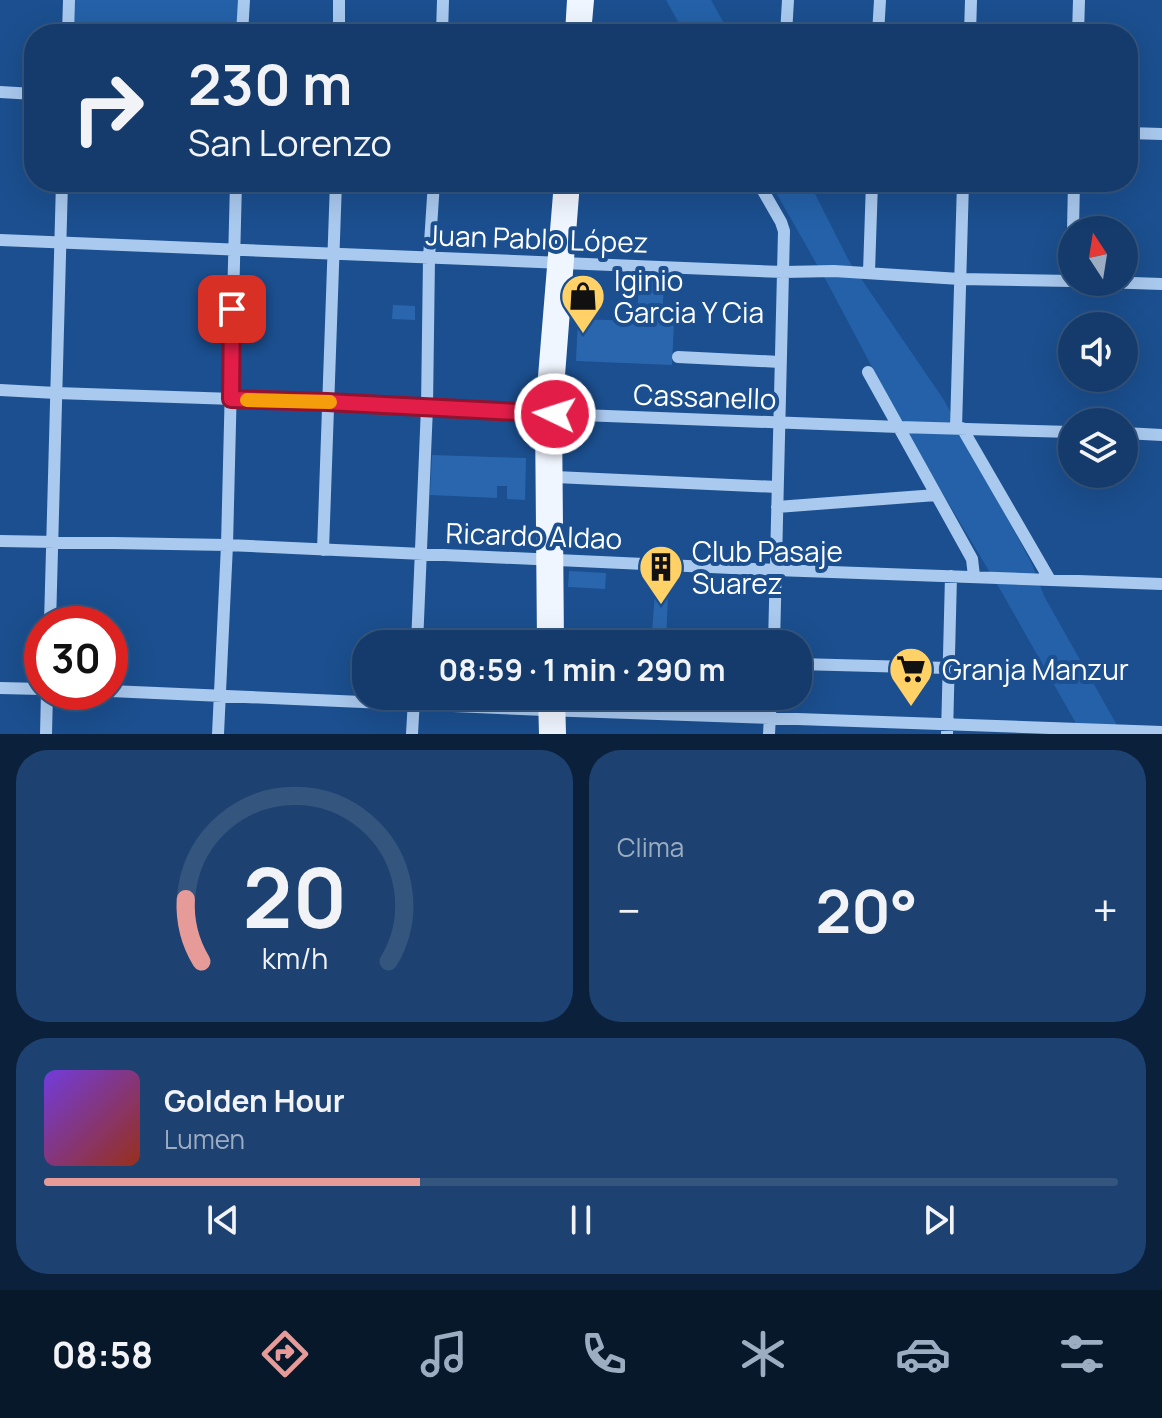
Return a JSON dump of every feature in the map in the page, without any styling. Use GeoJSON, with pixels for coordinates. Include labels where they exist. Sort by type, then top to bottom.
{"type":"FeatureCollection","features":[{"type":"Feature","properties":{"kind":"main road"},"geometry":{"type":"LineString","coordinates":[[573,24],[574,0]]}},
{"type":"Feature","properties":{"kind":"main road"},"geometry":{"type":"LineString","coordinates":[[585,24],[587,0]]}},
{"type":"Feature","properties":{"kind":"main road"},"geometry":{"type":"LineString","coordinates":[[561,192],[561,262]]}},
{"type":"Feature","properties":{"kind":"main road"},"geometry":{"type":"LineString","coordinates":[[556,630],[549,559],[548,413],[561,262],[572,192]]}},
{"type":"Feature","properties":{"kind":"main road"},"geometry":{"type":"LineString","coordinates":[[545,630],[555,477],[548,413]]}},
{"type":"Feature","properties":{"kind":"main road"},"geometry":{"type":"LineString","coordinates":[[546,734],[551,710]]}},
{"type":"Feature","properties":{"kind":"main road"},"geometry":{"type":"LineString","coordinates":[[554,710],[559,734]]}},
{"type":"Feature","properties":{"kind":"street"},"geometry":{"type":"LineString","coordinates":[[68,24],[69,0]]}},
{"type":"Feature","properties":{"kind":"street"},"geometry":{"type":"LineString","coordinates":[[243,24],[244,0]]}},
{"type":"Feature","properties":{"kind":"street"},"geometry":{"type":"LineString","coordinates":[[339,0],[339,24]]}},
{"type":"Feature","properties":{"kind":"street"},"geometry":{"type":"LineString","coordinates":[[442,24],[443,0]]}},
{"type":"Feature","properties":{"kind":"street"},"geometry":{"type":"LineString","coordinates":[[787,24],[788,0]]}},
{"type":"Feature","properties":{"kind":"street"},"geometry":{"type":"LineString","coordinates":[[879,24],[880,0]]}},
{"type":"Feature","properties":{"kind":"street"},"geometry":{"type":"LineString","coordinates":[[970,24],[971,0]]}},
{"type":"Feature","properties":{"kind":"street"},"geometry":{"type":"LineString","coordinates":[[1078,24],[1079,0]]}},
{"type":"Feature","properties":{"kind":"street"},"geometry":{"type":"LineString","coordinates":[[0,92],[24,93]]}},
{"type":"Feature","properties":{"kind":"street"},"geometry":{"type":"LineString","coordinates":[[1138,133],[1162,134]]}},
{"type":"Feature","properties":{"kind":"street"},"geometry":{"type":"LineString","coordinates":[[50,606],[62,192]]}},
{"type":"Feature","properties":{"kind":"street"},"geometry":{"type":"LineString","coordinates":[[218,734],[227,545],[236,192]]}},
{"type":"Feature","properties":{"kind":"street"},"geometry":{"type":"LineString","coordinates":[[323,550],[336,192]]}},
{"type":"Feature","properties":{"kind":"street"},"geometry":{"type":"LineString","coordinates":[[418,630],[433,192]]}},
{"type":"Feature","properties":{"kind":"street"},"geometry":{"type":"LineString","coordinates":[[764,192],[784,231],[774,630]]}},
{"type":"Feature","properties":{"kind":"street"},"geometry":{"type":"LineString","coordinates":[[869,272],[872,192]]}},
{"type":"Feature","properties":{"kind":"street"},"geometry":{"type":"LineString","coordinates":[[963,192],[959,428],[1050,580]]}},
{"type":"Feature","properties":{"kind":"street"},"geometry":{"type":"LineString","coordinates":[[1073,216],[1074,192]]}},
{"type":"Feature","properties":{"kind":"street","name":"Juan Pablo López"},"geometry":{"type":"LineString","coordinates":[[0,240],[1058,281]]}},
{"type":"Feature","properties":{"kind":"street"},"geometry":{"type":"LineString","coordinates":[[1138,283],[1162,284]]}},
{"type":"Feature","properties":{"kind":"street"},"geometry":{"type":"LineString","coordinates":[[678,357],[780,362]]}},
{"type":"Feature","properties":{"kind":"street"},"geometry":{"type":"LineString","coordinates":[[868,372],[972,559],[974,576]]}},
{"type":"Feature","properties":{"kind":"street","name":"Cassanello"},"geometry":{"type":"LineString","coordinates":[[0,390],[1058,432]]}},
{"type":"Feature","properties":{"kind":"street"},"geometry":{"type":"LineString","coordinates":[[1138,434],[1162,435]]}},
{"type":"Feature","properties":{"kind":"street"},"geometry":{"type":"LineString","coordinates":[[555,477],[777,487]]}},
{"type":"Feature","properties":{"kind":"street"},"geometry":{"type":"LineString","coordinates":[[777,507],[936,495]]}},
{"type":"Feature","properties":{"kind":"street","name":"Ricardo Aldao"},"geometry":{"type":"LineString","coordinates":[[0,541],[227,545],[1162,584]]}},
{"type":"Feature","properties":{"kind":"street"},"geometry":{"type":"LineString","coordinates":[[947,729],[951,576]]}},
{"type":"Feature","properties":{"kind":"street"},"geometry":{"type":"LineString","coordinates":[[812,664],[949,668]]}},
{"type":"Feature","properties":{"kind":"street"},"geometry":{"type":"LineString","coordinates":[[0,688],[24,690]]}},
{"type":"Feature","properties":{"kind":"street"},"geometry":{"type":"LineString","coordinates":[[128,692],[352,698]]}},
{"type":"Feature","properties":{"kind":"street"},"geometry":{"type":"LineString","coordinates":[[45,710],[46,734]]}},
{"type":"Feature","properties":{"kind":"street"},"geometry":{"type":"LineString","coordinates":[[412,734],[413,710]]}},
{"type":"Feature","properties":{"kind":"street"},"geometry":{"type":"LineString","coordinates":[[661,710],[947,729],[1162,732]]}},
{"type":"Feature","properties":{"kind":"street"},"geometry":{"type":"LineString","coordinates":[[769,734],[770,710]]}},
{"type":"Feature","properties":{"kind":"shaded area"},"geometry":{"type":"Polygon","coordinates":[[[69,0],[244,0],[243,24],[68,24],[69,0]]]}},
{"type":"Feature","properties":{"kind":"shaded area"},"geometry":{"type":"Polygon","coordinates":[[[666,0],[711,0],[724,24],[679,24],[666,0]]]}},
{"type":"Feature","properties":{"kind":"shaded area"},"geometry":{"type":"Polygon","coordinates":[[[776,192],[814,192],[849,261],[944,400],[1032,564],[1044,596],[1122,734],[1082,734],[910,439],[776,192]]]}},
{"type":"Feature","properties":{"kind":"building"},"geometry":{"type":"Polygon","coordinates":[[[639,279],[664,280],[662,322],[674,322],[672,365],[576,361],[578,319],[637,321],[639,279]]]}},
{"type":"Feature","properties":{"kind":"building"},"geometry":{"type":"Polygon","coordinates":[[[393,305],[415,306],[415,320],[392,319],[393,305]]]}},
{"type":"Feature","properties":{"kind":"building"},"geometry":{"type":"Polygon","coordinates":[[[432,455],[526,458],[525,500],[507,499],[507,486],[497,486],[497,498],[430,495],[432,455]]]}},
{"type":"Feature","properties":{"kind":"building","name":"Club Pasaje Suarez"},"geometry":{"type":"Polygon","coordinates":[[[657,568],[669,568],[667,630],[652,630],[657,568]]]}},
{"type":"Feature","properties":{"kind":"building"},"geometry":{"type":"Polygon","coordinates":[[[569,571],[606,573],[605,589],[568,587],[569,571]]]}},
{"type":"Feature","properties":{"kind":"slow traffic"},"geometry":{"type":"LineString","coordinates":[[247,400],[330,402]]}},
{"type":"Feature","properties":{"kind":"place","name":"Iginio Garcia Y Cia"},"geometry":{"type":"Point","coordinates":[583,335]}},
{"type":"Feature","properties":{"kind":"place","name":"Club Pasaje Suarez"},"geometry":{"type":"Point","coordinates":[661,606]}},
{"type":"Feature","properties":{"kind":"place","name":"Granja Manzur"},"geometry":{"type":"Point","coordinates":[911,708]}},
{"type":"Feature","properties":{"kind":"route"},"geometry":{"type":"LineString","coordinates":[[232,309],[231,399],[555,414]]}}]}
